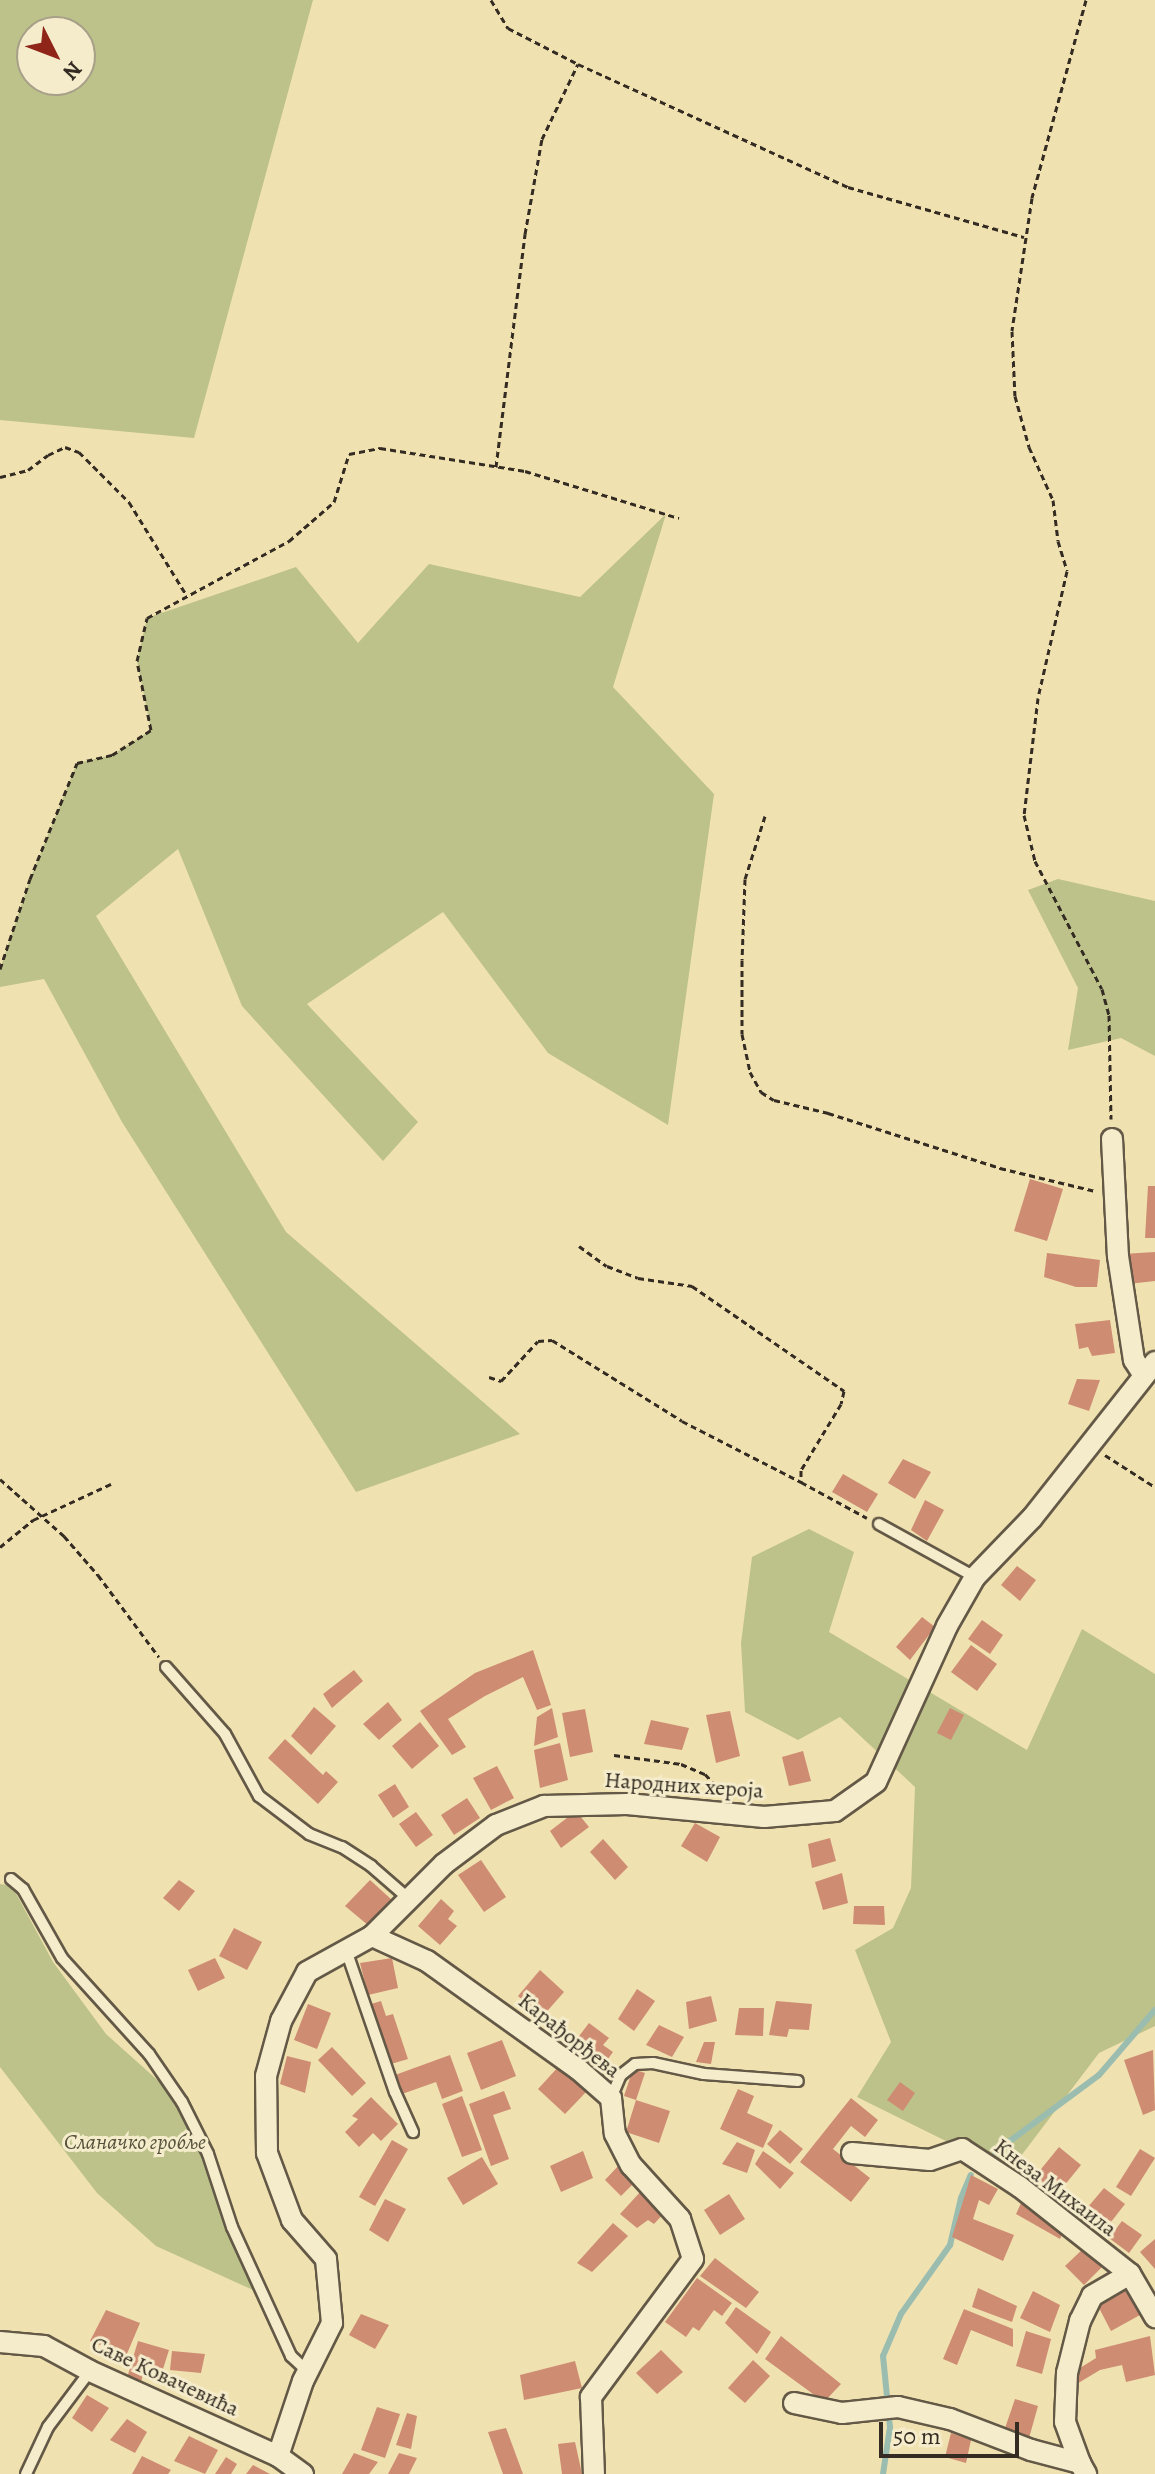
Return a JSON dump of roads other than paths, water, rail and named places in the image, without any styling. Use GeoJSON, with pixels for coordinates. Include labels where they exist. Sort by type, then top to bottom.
{"type":"FeatureCollection","features":[{"type":"Feature","properties":{"kind":"street"},"geometry":{"type":"LineString","coordinates":[[1112,1139],[1118,1256],[1134,1360],[1149,1368]]}},
{"type":"Feature","properties":{"kind":"street","name":"Народних хероја"},"geometry":{"type":"LineString","coordinates":[[278,2456],[308,2372],[332,2323],[326,2259],[292,2220],[267,2153],[266,2076],[281,2021],[307,1972],[372,1936],[444,1864],[496,1825],[544,1806],[627,1804],[764,1817],[835,1811],[876,1782],[947,1626],[975,1577],[1032,1518],[1092,1446],[1149,1368]]}},
{"type":"Feature","properties":{"kind":"street","name":"Карађорђева"},"geometry":{"type":"LineString","coordinates":[[372,1936],[427,1961],[578,2069],[611,2098],[615,2134],[631,2165],[680,2219],[693,2259],[591,2397],[594,2474]]}},
{"type":"Feature","properties":{"kind":"street","name":"Кнеза Михаила"},"geometry":{"type":"LineString","coordinates":[[852,2153],[930,2160],[962,2149],[1020,2187],[1130,2274],[1155,2317]]}},
{"type":"Feature","properties":{"kind":"street"},"geometry":{"type":"LineString","coordinates":[[1083,2469],[1065,2422],[1067,2373],[1080,2321],[1092,2296],[1130,2274]]}},
{"type":"Feature","properties":{"kind":"street","name":"Саве Ковачевића"},"geometry":{"type":"LineString","coordinates":[[0,2342],[44,2346],[90,2371],[278,2456],[303,2474]]}},
{"type":"Feature","properties":{"kind":"street"},"geometry":{"type":"LineString","coordinates":[[794,2403],[842,2413],[898,2407],[950,2419],[1083,2469]]}},
{"type":"Feature","properties":{"kind":"lane"},"geometry":{"type":"LineString","coordinates":[[879,1524],[975,1577]]}},
{"type":"Feature","properties":{"kind":"lane"},"geometry":{"type":"LineString","coordinates":[[166,1667],[225,1734],[259,1796],[309,1834],[342,1847],[371,1866],[409,1899]]}},
{"type":"Feature","properties":{"kind":"lane"},"geometry":{"type":"LineString","coordinates":[[11,1879],[23,1889],[62,1958],[149,2054],[182,2102],[208,2154],[244,2255],[291,2356],[308,2372]]}},
{"type":"Feature","properties":{"kind":"lane"},"geometry":{"type":"LineString","coordinates":[[346,1950],[395,2092],[413,2132]]}},
{"type":"Feature","properties":{"kind":"lane"},"geometry":{"type":"LineString","coordinates":[[611,2098],[621,2075],[635,2064],[653,2063],[704,2074],[798,2081]]}},
{"type":"Feature","properties":{"kind":"lane"},"geometry":{"type":"LineString","coordinates":[[26,2474],[48,2427],[90,2371]]}},
{"type":"Feature","properties":{"kind":"waterway"},"geometry":{"type":"LineString","coordinates":[[995,2152],[1099,2075],[1155,2010]]}},
{"type":"Feature","properties":{"kind":"waterway"},"geometry":{"type":"LineString","coordinates":[[883,2474],[890,2427],[883,2356],[901,2314],[950,2245],[961,2198],[971,2175]]}},
{"type":"Feature","properties":{"kind":"park label","name":"Сланачко гробље"},"geometry":{"type":"Point","coordinates":[135,2143]}}]}
